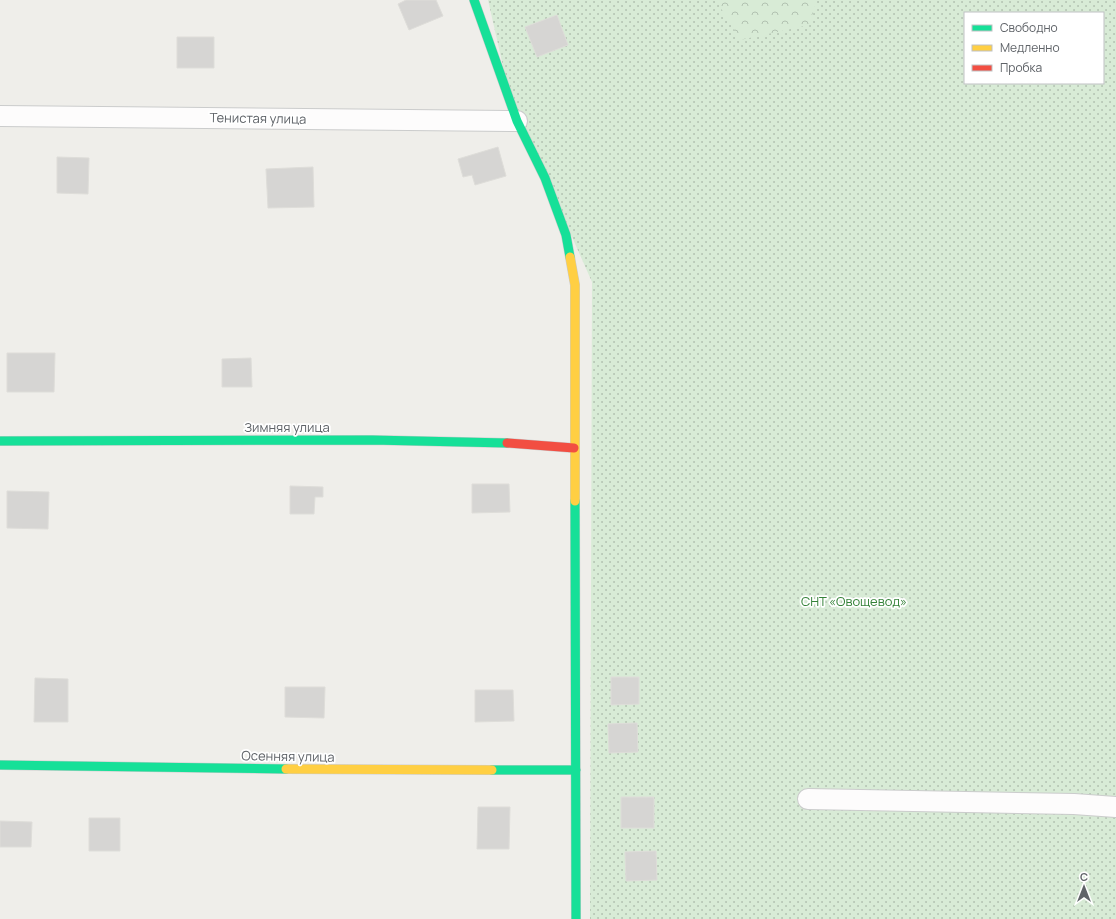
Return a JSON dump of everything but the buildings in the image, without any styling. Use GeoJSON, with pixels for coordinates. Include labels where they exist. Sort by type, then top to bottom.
{"type":"FeatureCollection","features":[{"type":"Feature","properties":{"kind":"street"},"geometry":{"type":"LineString","coordinates":[[474,0],[517,121],[545,178],[566,235],[575,285],[574,448],[576,919]]}},
{"type":"Feature","properties":{"kind":"street","name":"Тенистая улица"},"geometry":{"type":"LineString","coordinates":[[0,116],[517,121]]}},
{"type":"Feature","properties":{"kind":"street","name":"Зимняя улица"},"geometry":{"type":"LineString","coordinates":[[0,441],[358,440],[522,444],[574,448]]}},
{"type":"Feature","properties":{"kind":"street","name":"Осенняя улица"},"geometry":{"type":"LineString","coordinates":[[0,765],[576,770]]}},
{"type":"Feature","properties":{"kind":"street"},"geometry":{"type":"LineString","coordinates":[[808,800],[1074,804],[1116,807]]}},
{"type":"Feature","properties":{"kind":"green space","name":"СНТ «Овощевод»"},"geometry":{"type":"Polygon","coordinates":[[[488,0],[1116,0],[1116,919],[590,919],[592,282],[510,97],[488,0]]]}},
{"type":"Feature","properties":{"kind":"green space"},"geometry":{"type":"Polygon","coordinates":[[[716,0],[817,0],[809,25],[740,40],[716,0]]]}},
{"type":"Feature","properties":{"kind":"traffic: fast"},"geometry":{"type":"LineString","coordinates":[[474,0],[517,121],[545,178],[566,235],[570,257]]}},
{"type":"Feature","properties":{"kind":"traffic: fast"},"geometry":{"type":"LineString","coordinates":[[0,441],[372,440],[507,443]]}},
{"type":"Feature","properties":{"kind":"traffic: fast"},"geometry":{"type":"LineString","coordinates":[[575,501],[576,919]]}},
{"type":"Feature","properties":{"kind":"traffic: fast"},"geometry":{"type":"LineString","coordinates":[[0,765],[286,769]]}},
{"type":"Feature","properties":{"kind":"traffic: fast"},"geometry":{"type":"LineString","coordinates":[[492,770],[576,770]]}},
{"type":"Feature","properties":{"kind":"traffic: slow"},"geometry":{"type":"LineString","coordinates":[[570,257],[575,285],[575,501]]}},
{"type":"Feature","properties":{"kind":"traffic: slow"},"geometry":{"type":"LineString","coordinates":[[286,769],[492,770]]}},
{"type":"Feature","properties":{"kind":"traffic: jam"},"geometry":{"type":"LineString","coordinates":[[507,443],[574,448]]}}]}
